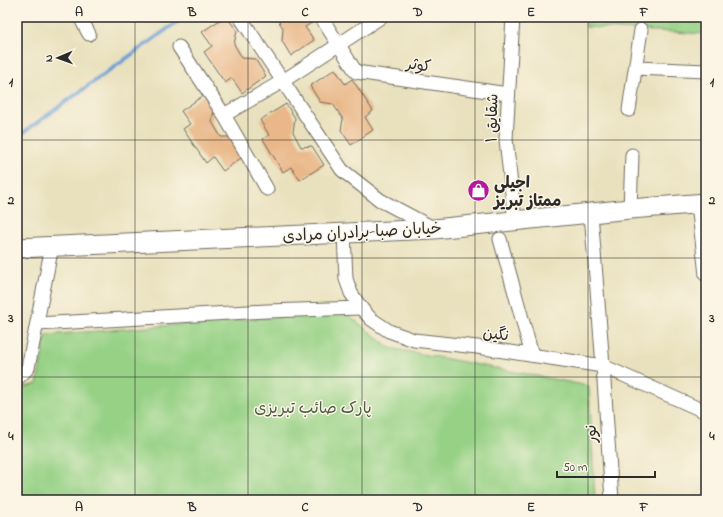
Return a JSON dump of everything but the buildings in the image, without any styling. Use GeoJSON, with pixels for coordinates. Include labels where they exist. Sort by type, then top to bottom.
{"type":"FeatureCollection","features":[{"type":"Feature","properties":{"kind":"main road","name":"خیابان صبا-برادران مرادی"},"geometry":{"type":"LineString","coordinates":[[17,248],[434,229],[630,209],[702,204]]}},
{"type":"Feature","properties":{"kind":"street"},"geometry":{"type":"LineString","coordinates":[[80,17],[89,34]]}},
{"type":"Feature","properties":{"kind":"street"},"geometry":{"type":"LineString","coordinates":[[240,17],[342,170],[380,200],[434,229]]}},
{"type":"Feature","properties":{"kind":"street"},"geometry":{"type":"LineString","coordinates":[[321,17],[339,44]]}},
{"type":"Feature","properties":{"kind":"street"},"geometry":{"type":"LineString","coordinates":[[224,115],[283,81],[381,17]]}},
{"type":"Feature","properties":{"kind":"street","name":"شقایق ۱"},"geometry":{"type":"LineString","coordinates":[[513,17],[506,138],[515,220]]}},
{"type":"Feature","properties":{"kind":"street"},"geometry":{"type":"LineString","coordinates":[[629,110],[641,30]]}},
{"type":"Feature","properties":{"kind":"street","name":"کوثر"},"geometry":{"type":"LineString","coordinates":[[339,44],[356,72],[508,94]]}},
{"type":"Feature","properties":{"kind":"street"},"geometry":{"type":"LineString","coordinates":[[179,47],[224,115],[267,189]]}},
{"type":"Feature","properties":{"kind":"street"},"geometry":{"type":"LineString","coordinates":[[636,68],[706,71]]}},
{"type":"Feature","properties":{"kind":"street"},"geometry":{"type":"LineString","coordinates":[[630,209],[632,155]]}},
{"type":"Feature","properties":{"kind":"street"},"geometry":{"type":"LineString","coordinates":[[702,204],[706,275]]}},
{"type":"Feature","properties":{"kind":"street","name":"نور"},"geometry":{"type":"LineString","coordinates":[[591,213],[612,500]]}},
{"type":"Feature","properties":{"kind":"street","name":"نگین"},"geometry":{"type":"LineString","coordinates":[[344,232],[346,279],[351,293],[361,308],[371,319],[389,331],[414,340],[532,355],[603,366],[706,412]]}},
{"type":"Feature","properties":{"kind":"street"},"geometry":{"type":"LineString","coordinates":[[500,240],[532,355]]}},
{"type":"Feature","properties":{"kind":"street"},"geometry":{"type":"LineString","coordinates":[[17,379],[28,368],[52,246]]}},
{"type":"Feature","properties":{"kind":"street"},"geometry":{"type":"LineString","coordinates":[[37,324],[267,311],[361,308]]}},
{"type":"Feature","properties":{"kind":"green space"},"geometry":{"type":"Polygon","coordinates":[[[586,17],[706,17],[706,34],[586,27],[586,17]]]}},
{"type":"Feature","properties":{"kind":"green space","name":"پارک صائب تبریزی"},"geometry":{"type":"Polygon","coordinates":[[[342,310],[390,348],[589,386],[595,500],[17,500],[17,389],[37,384],[46,335],[316,314],[342,310]]]}},
{"type":"Feature","properties":{"kind":"waterway"},"geometry":{"type":"LineString","coordinates":[[17,137],[184,17]]}},
{"type":"Feature","properties":{"kind":"place","name":"اجیلی ممتاز تبریز"},"geometry":{"type":"Point","coordinates":[478,191]}}]}
